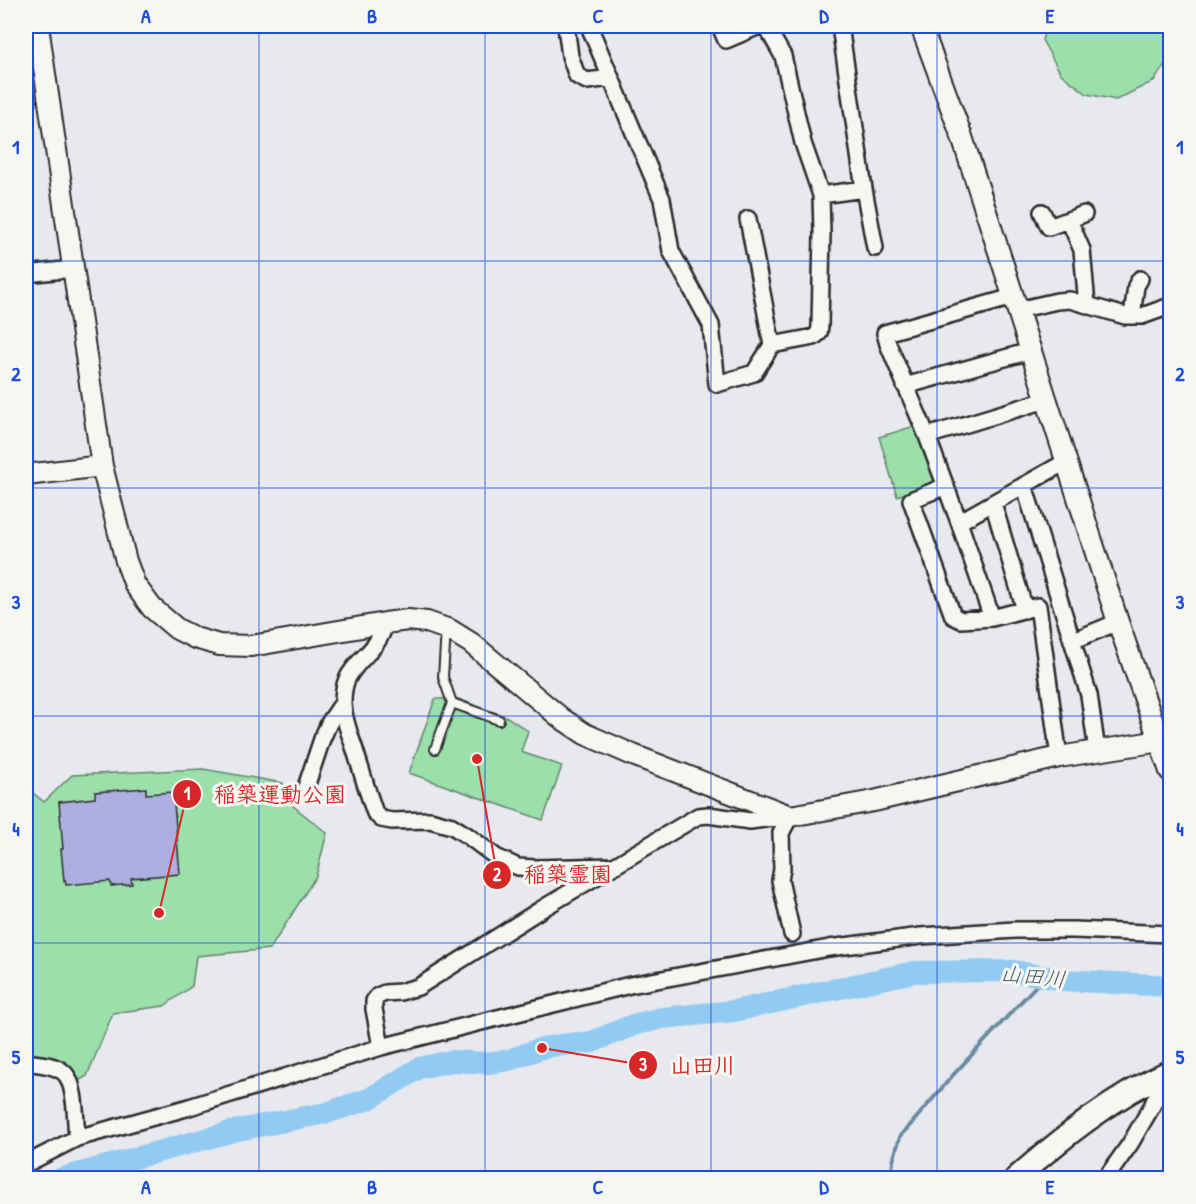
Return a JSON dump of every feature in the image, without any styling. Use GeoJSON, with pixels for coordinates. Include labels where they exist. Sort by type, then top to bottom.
{"type":"FeatureCollection","features":[{"type":"Feature","properties":{"kind":"main road"},"geometry":{"type":"LineString","coordinates":[[1016,1179],[1079,1125],[1128,1093],[1165,1073]]}},
{"type":"Feature","properties":{"kind":"street"},"geometry":{"type":"LineString","coordinates":[[38,26],[102,466],[126,561],[135,585],[152,608],[177,629],[195,638],[219,645],[251,646],[385,623],[408,620],[427,622],[446,629],[471,643],[561,718],[585,734],[790,816]]}},
{"type":"Feature","properties":{"kind":"street"},"geometry":{"type":"LineString","coordinates":[[566,26],[570,56],[577,76],[587,81],[611,78]]}},
{"type":"Feature","properties":{"kind":"street"},"geometry":{"type":"LineString","coordinates":[[589,26],[662,200],[671,251],[711,324],[717,384],[754,373],[772,345],[748,219]]}},
{"type":"Feature","properties":{"kind":"street"},"geometry":{"type":"LineString","coordinates":[[720,26],[726,40],[759,26]]}},
{"type":"Feature","properties":{"kind":"street"},"geometry":{"type":"LineString","coordinates":[[766,26],[783,56],[803,143],[821,195],[822,233],[819,333],[814,337],[772,345]]}},
{"type":"Feature","properties":{"kind":"street"},"geometry":{"type":"LineString","coordinates":[[840,26],[875,248]]}},
{"type":"Feature","properties":{"kind":"street"},"geometry":{"type":"LineString","coordinates":[[921,26],[962,137],[1118,622],[1165,741],[1170,771]]}},
{"type":"Feature","properties":{"kind":"street"},"geometry":{"type":"LineString","coordinates":[[821,195],[864,189]]}},
{"type":"Feature","properties":{"kind":"street"},"geometry":{"type":"LineString","coordinates":[[1042,212],[1049,227],[1076,217],[1082,250],[1087,305]]}},
{"type":"Feature","properties":{"kind":"street"},"geometry":{"type":"LineString","coordinates":[[26,274],[73,269]]}},
{"type":"Feature","properties":{"kind":"street"},"geometry":{"type":"LineString","coordinates":[[1132,316],[1134,293],[1140,279]]}},
{"type":"Feature","properties":{"kind":"street"},"geometry":{"type":"LineString","coordinates":[[992,618],[946,486],[885,333],[1015,304],[1070,300],[1125,316],[1142,316],[1170,306]]}},
{"type":"Feature","properties":{"kind":"street"},"geometry":{"type":"LineString","coordinates":[[905,386],[1030,351]]}},
{"type":"Feature","properties":{"kind":"street"},"geometry":{"type":"LineString","coordinates":[[927,436],[1046,400]]}},
{"type":"Feature","properties":{"kind":"street"},"geometry":{"type":"LineString","coordinates":[[959,522],[1067,461]]}},
{"type":"Feature","properties":{"kind":"street"},"geometry":{"type":"LineString","coordinates":[[26,476],[102,466]]}},
{"type":"Feature","properties":{"kind":"street"},"geometry":{"type":"LineString","coordinates":[[1024,485],[1089,695],[1097,751]]}},
{"type":"Feature","properties":{"kind":"street"},"geometry":{"type":"LineString","coordinates":[[946,486],[911,500],[953,616],[962,620],[992,618],[1059,599]]}},
{"type":"Feature","properties":{"kind":"street"},"geometry":{"type":"LineString","coordinates":[[993,502],[1032,608],[1059,756]]}},
{"type":"Feature","properties":{"kind":"street"},"geometry":{"type":"LineString","coordinates":[[1072,641],[1118,622]]}},
{"type":"Feature","properties":{"kind":"street"},"geometry":{"type":"LineString","coordinates":[[385,623],[383,633],[374,648],[347,680],[342,704],[375,813],[381,819],[392,821],[430,820],[452,826],[496,857],[518,867],[613,866]]}},
{"type":"Feature","properties":{"kind":"street"},"geometry":{"type":"LineString","coordinates":[[305,790],[322,739],[329,723],[342,704]]}},
{"type":"Feature","properties":{"kind":"street"},"geometry":{"type":"LineString","coordinates":[[381,1047],[374,1009],[374,1001],[378,996],[418,987],[698,816],[708,815],[750,821],[790,816],[874,801],[1059,756],[1165,741]]}},
{"type":"Feature","properties":{"kind":"street"},"geometry":{"type":"LineString","coordinates":[[790,816],[781,833],[780,880],[792,934]]}},
{"type":"Feature","properties":{"kind":"street"},"geometry":{"type":"LineString","coordinates":[[26,1164],[77,1138],[186,1108],[381,1047],[630,985],[828,948],[921,936],[1016,930],[1170,934]]}},
{"type":"Feature","properties":{"kind":"street"},"geometry":{"type":"LineString","coordinates":[[26,1062],[51,1066],[62,1071],[69,1078],[77,1138]]}},
{"type":"Feature","properties":{"kind":"street"},"geometry":{"type":"LineString","coordinates":[[1106,1179],[1152,1106],[1165,1073]]}},
{"type":"Feature","properties":{"kind":"lane"},"geometry":{"type":"LineString","coordinates":[[435,749],[452,703],[443,677],[446,629]]}},
{"type":"Feature","properties":{"kind":"lane"},"geometry":{"type":"LineString","coordinates":[[452,703],[499,720]]}},
{"type":"Feature","properties":{"kind":"green space"},"geometry":{"type":"Polygon","coordinates":[[[1046,26],[1170,26],[1170,57],[1154,81],[1116,100],[1087,94],[1061,74],[1042,40],[1046,26]]]}},
{"type":"Feature","properties":{"kind":"green space"},"geometry":{"type":"Polygon","coordinates":[[[915,426],[937,483],[897,496],[879,437],[915,426]]]}},
{"type":"Feature","properties":{"kind":"green space"},"geometry":{"type":"Polygon","coordinates":[[[435,699],[458,699],[507,717],[528,731],[521,752],[562,766],[543,820],[409,773],[435,699]]]}},
{"type":"Feature","properties":{"kind":"green space"},"geometry":{"type":"Polygon","coordinates":[[[203,769],[283,783],[283,798],[327,833],[316,876],[270,949],[196,956],[192,986],[164,1006],[113,1013],[87,1076],[75,1083],[26,1058],[26,787],[44,802],[72,775],[203,769]]]}},
{"type":"Feature","properties":{"kind":"building"},"geometry":{"type":"Polygon","coordinates":[[[146,788],[146,794],[173,792],[180,874],[131,878],[132,884],[111,886],[110,881],[66,885],[61,849],[63,849],[59,802],[95,798],[95,792],[146,788]]]}},
{"type":"Feature","properties":{"kind":"waterway","name":"山田川"},"geometry":{"type":"LineString","coordinates":[[62,1178],[238,1130],[326,1113],[369,1099],[419,1068],[452,1061],[488,1063],[509,1060],[542,1048],[592,1042],[633,1025],[662,1018],[734,1011],[914,972],[1014,971],[1063,980],[1170,986]]}},
{"type":"Feature","properties":{"kind":"waterway"},"geometry":{"type":"LineString","coordinates":[[891,1178],[900,1137],[954,1074],[1045,976]]}},
{"type":"Feature","properties":{"kind":"place","name":"稲築霊園"},"geometry":{"type":"Point","coordinates":[477,759]}},
{"type":"Feature","properties":{"kind":"place","name":"稲築運動公園"},"geometry":{"type":"Point","coordinates":[159,913]}},
{"type":"Feature","properties":{"kind":"place","name":"山田川"},"geometry":{"type":"Point","coordinates":[542,1048]}}]}
